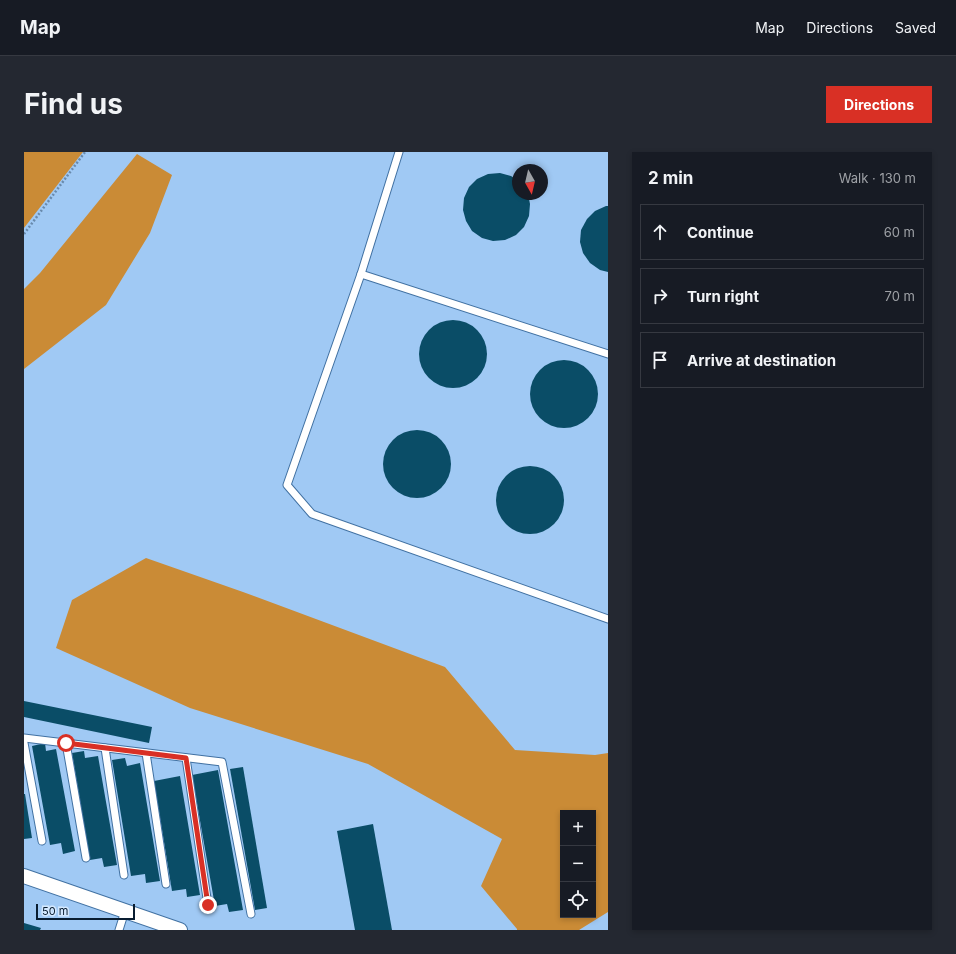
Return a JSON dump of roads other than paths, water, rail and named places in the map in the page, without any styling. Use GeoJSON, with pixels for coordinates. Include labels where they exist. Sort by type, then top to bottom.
{"type":"FeatureCollection","features":[{"type":"Feature","properties":{"kind":"street"},"geometry":{"type":"LineString","coordinates":[[24,876],[180,930]]}},
{"type":"Feature","properties":{"kind":"lane"},"geometry":{"type":"LineString","coordinates":[[398,152],[361,274],[287,485],[312,514],[608,620]]}},
{"type":"Feature","properties":{"kind":"lane"},"geometry":{"type":"LineString","coordinates":[[361,274],[608,354]]}},
{"type":"Feature","properties":{"kind":"lane"},"geometry":{"type":"LineString","coordinates":[[24,738],[222,762],[251,914]]}},
{"type":"Feature","properties":{"kind":"lane"},"geometry":{"type":"LineString","coordinates":[[24,743],[42,841]]}},
{"type":"Feature","properties":{"kind":"lane"},"geometry":{"type":"LineString","coordinates":[[66,743],[86,858]]}},
{"type":"Feature","properties":{"kind":"lane"},"geometry":{"type":"LineString","coordinates":[[105,748],[124,875]]}},
{"type":"Feature","properties":{"kind":"lane"},"geometry":{"type":"LineString","coordinates":[[146,753],[166,884]]}},
{"type":"Feature","properties":{"kind":"lane"},"geometry":{"type":"LineString","coordinates":[[186,758],[208,905]]}},
{"type":"Feature","properties":{"kind":"lane"},"geometry":{"type":"LineString","coordinates":[[118,930],[125,911]]}}]}
